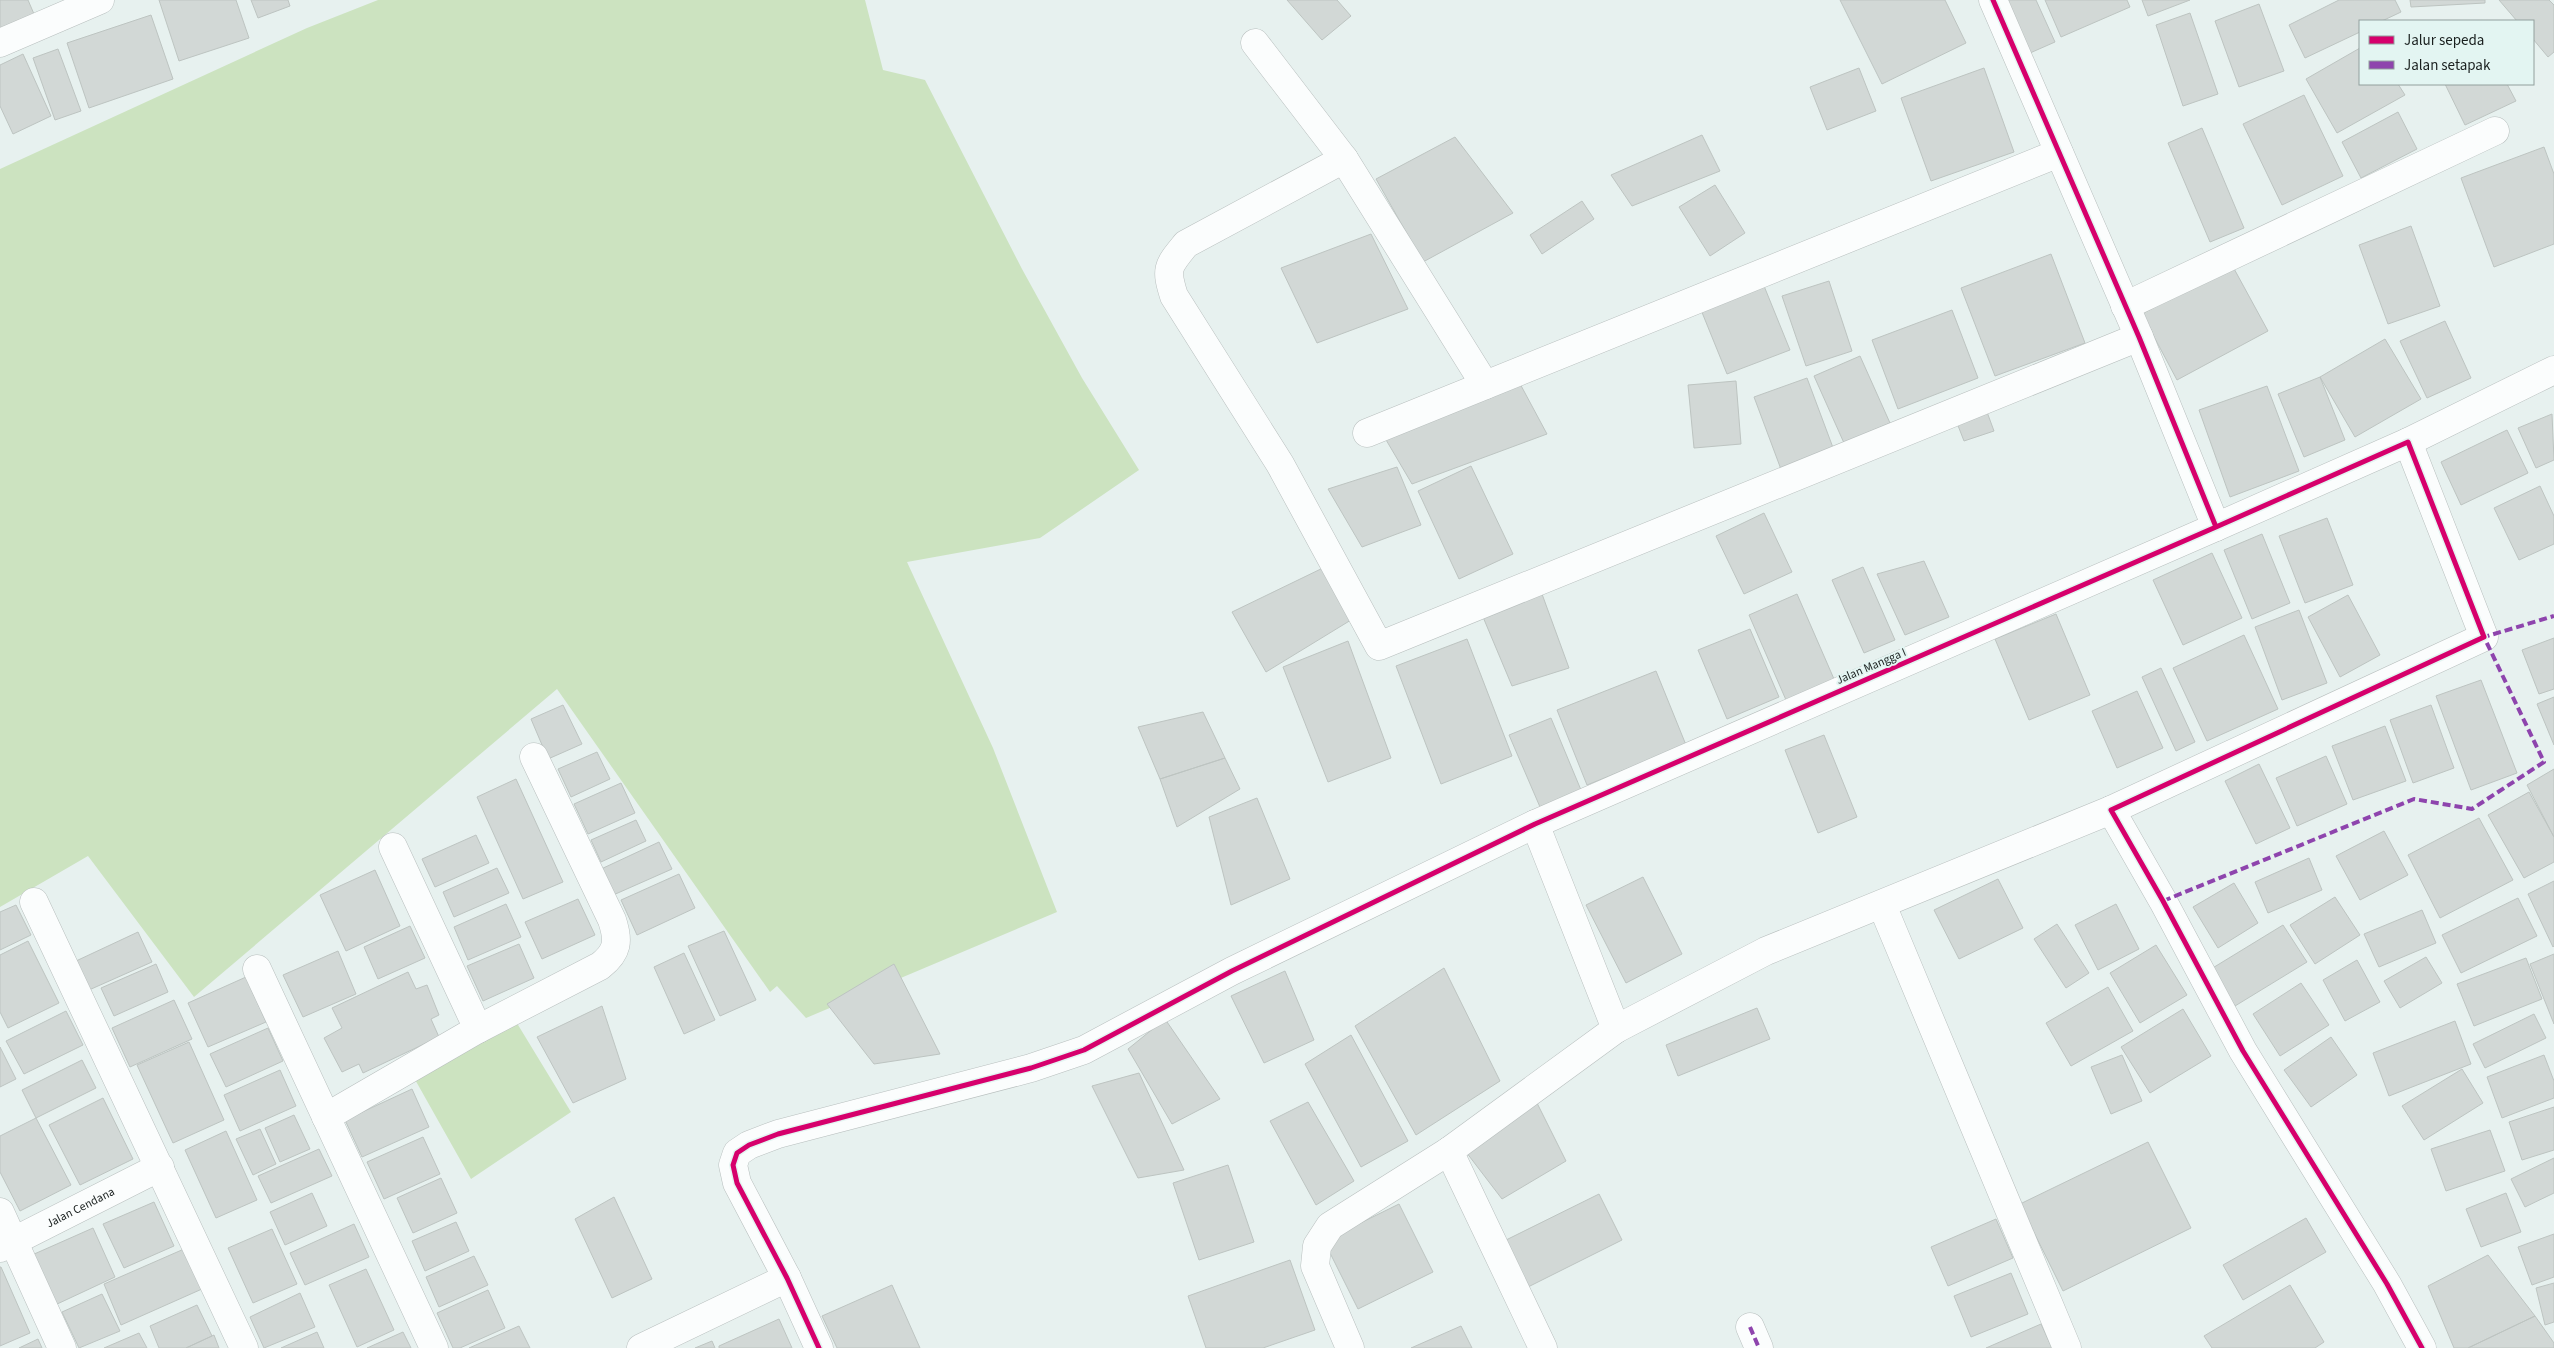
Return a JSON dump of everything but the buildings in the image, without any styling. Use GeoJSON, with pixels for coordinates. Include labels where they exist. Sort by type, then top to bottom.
{"type":"FeatureCollection","features":[{"type":"Feature","properties":{"kind":"street"},"geometry":{"type":"LineString","coordinates":[[0,43],[100,0]]}},
{"type":"Feature","properties":{"kind":"street"},"geometry":{"type":"LineString","coordinates":[[1993,0],[2139,337],[2216,527]]}},
{"type":"Feature","properties":{"kind":"street"},"geometry":{"type":"LineString","coordinates":[[1255,43],[1344,159],[1485,386]]}},
{"type":"Feature","properties":{"kind":"street"},"geometry":{"type":"LineString","coordinates":[[2125,306],[2494,131]]}},
{"type":"Feature","properties":{"kind":"street"},"geometry":{"type":"LineString","coordinates":[[1368,432],[2059,153]]}},
{"type":"Feature","properties":{"kind":"street"},"geometry":{"type":"LineString","coordinates":[[1344,159],[1186,244],[1171,262],[1167,276],[1174,296],[1280,464],[1379,646],[2139,337]]}},
{"type":"Feature","properties":{"kind":"street","name":"Jalan Mangga I"},"geometry":{"type":"LineString","coordinates":[[819,1348],[787,1278],[737,1183],[733,1164],[737,1153],[749,1145],[778,1134],[1031,1068],[1084,1050],[1232,971],[1535,824],[2408,442],[2554,370]]}},
{"type":"Feature","properties":{"kind":"street"},"geometry":{"type":"LineString","coordinates":[[1350,1348],[1315,1266],[1315,1254],[1322,1236],[1330,1226],[1449,1152],[1616,1029],[1766,951],[2111,810],[2484,636],[2408,442]]}},
{"type":"Feature","properties":{"kind":"street"},"geometry":{"type":"LineString","coordinates":[[326,1117],[478,1029],[600,966],[614,952],[618,942],[612,920],[534,758]]}},
{"type":"Feature","properties":{"kind":"street"},"geometry":{"type":"LineString","coordinates":[[2111,810],[2163,901],[2243,1051],[2387,1284],[2422,1348]]}},
{"type":"Feature","properties":{"kind":"street"},"geometry":{"type":"LineString","coordinates":[[1535,824],[1616,1029]]}},
{"type":"Feature","properties":{"kind":"street"},"geometry":{"type":"LineString","coordinates":[[393,847],[478,1029]]}},
{"type":"Feature","properties":{"kind":"street"},"geometry":{"type":"LineString","coordinates":[[34,902],[244,1348]]}},
{"type":"Feature","properties":{"kind":"street"},"geometry":{"type":"LineString","coordinates":[[1882,905],[2067,1348]]}},
{"type":"Feature","properties":{"kind":"street"},"geometry":{"type":"LineString","coordinates":[[257,969],[434,1348]]}},
{"type":"Feature","properties":{"kind":"street"},"geometry":{"type":"LineString","coordinates":[[1449,1152],[1543,1348]]}},
{"type":"Feature","properties":{"kind":"street","name":"Jalan Cendana"},"geometry":{"type":"LineString","coordinates":[[7,1245],[160,1167]]}},
{"type":"Feature","properties":{"kind":"street"},"geometry":{"type":"LineString","coordinates":[[0,1212],[7,1245],[62,1348]]}},
{"type":"Feature","properties":{"kind":"street"},"geometry":{"type":"LineString","coordinates":[[641,1348],[787,1278]]}},
{"type":"Feature","properties":{"kind":"green space"},"geometry":{"type":"Polygon","coordinates":[[[378,0],[865,0],[883,70],[925,80],[1022,269],[1082,378],[1139,470],[1040,538],[907,562],[993,748],[1057,912],[806,1018],[777,986],[770,992],[557,689],[194,997],[88,856],[0,907],[0,169],[307,28],[378,0]]]}},
{"type":"Feature","properties":{"kind":"green space"},"geometry":{"type":"Polygon","coordinates":[[[512,1015],[571,1112],[471,1179],[413,1076],[512,1015]]]}},
{"type":"Feature","properties":{"kind":"marked path"},"geometry":{"type":"LineString","coordinates":[[2163,901],[2414,799],[2472,809],[2544,762],[2484,637],[2554,616]]}},
{"type":"Feature","properties":{"kind":"marked path"},"geometry":{"type":"LineString","coordinates":[[1750,1327],[1759,1348]]}},
{"type":"Feature","properties":{"kind":"cycle path"},"geometry":{"type":"LineString","coordinates":[[1993,0],[2139,337],[2216,527],[2408,442],[2484,637],[2111,810],[2163,901],[2243,1051],[2387,1284],[2422,1348]]}},
{"type":"Feature","properties":{"kind":"cycle path"},"geometry":{"type":"LineString","coordinates":[[819,1348],[787,1278],[737,1183],[733,1165],[737,1153],[749,1145],[778,1134],[1031,1068],[1084,1050],[1232,971],[1535,824],[2216,527]]}}]}
